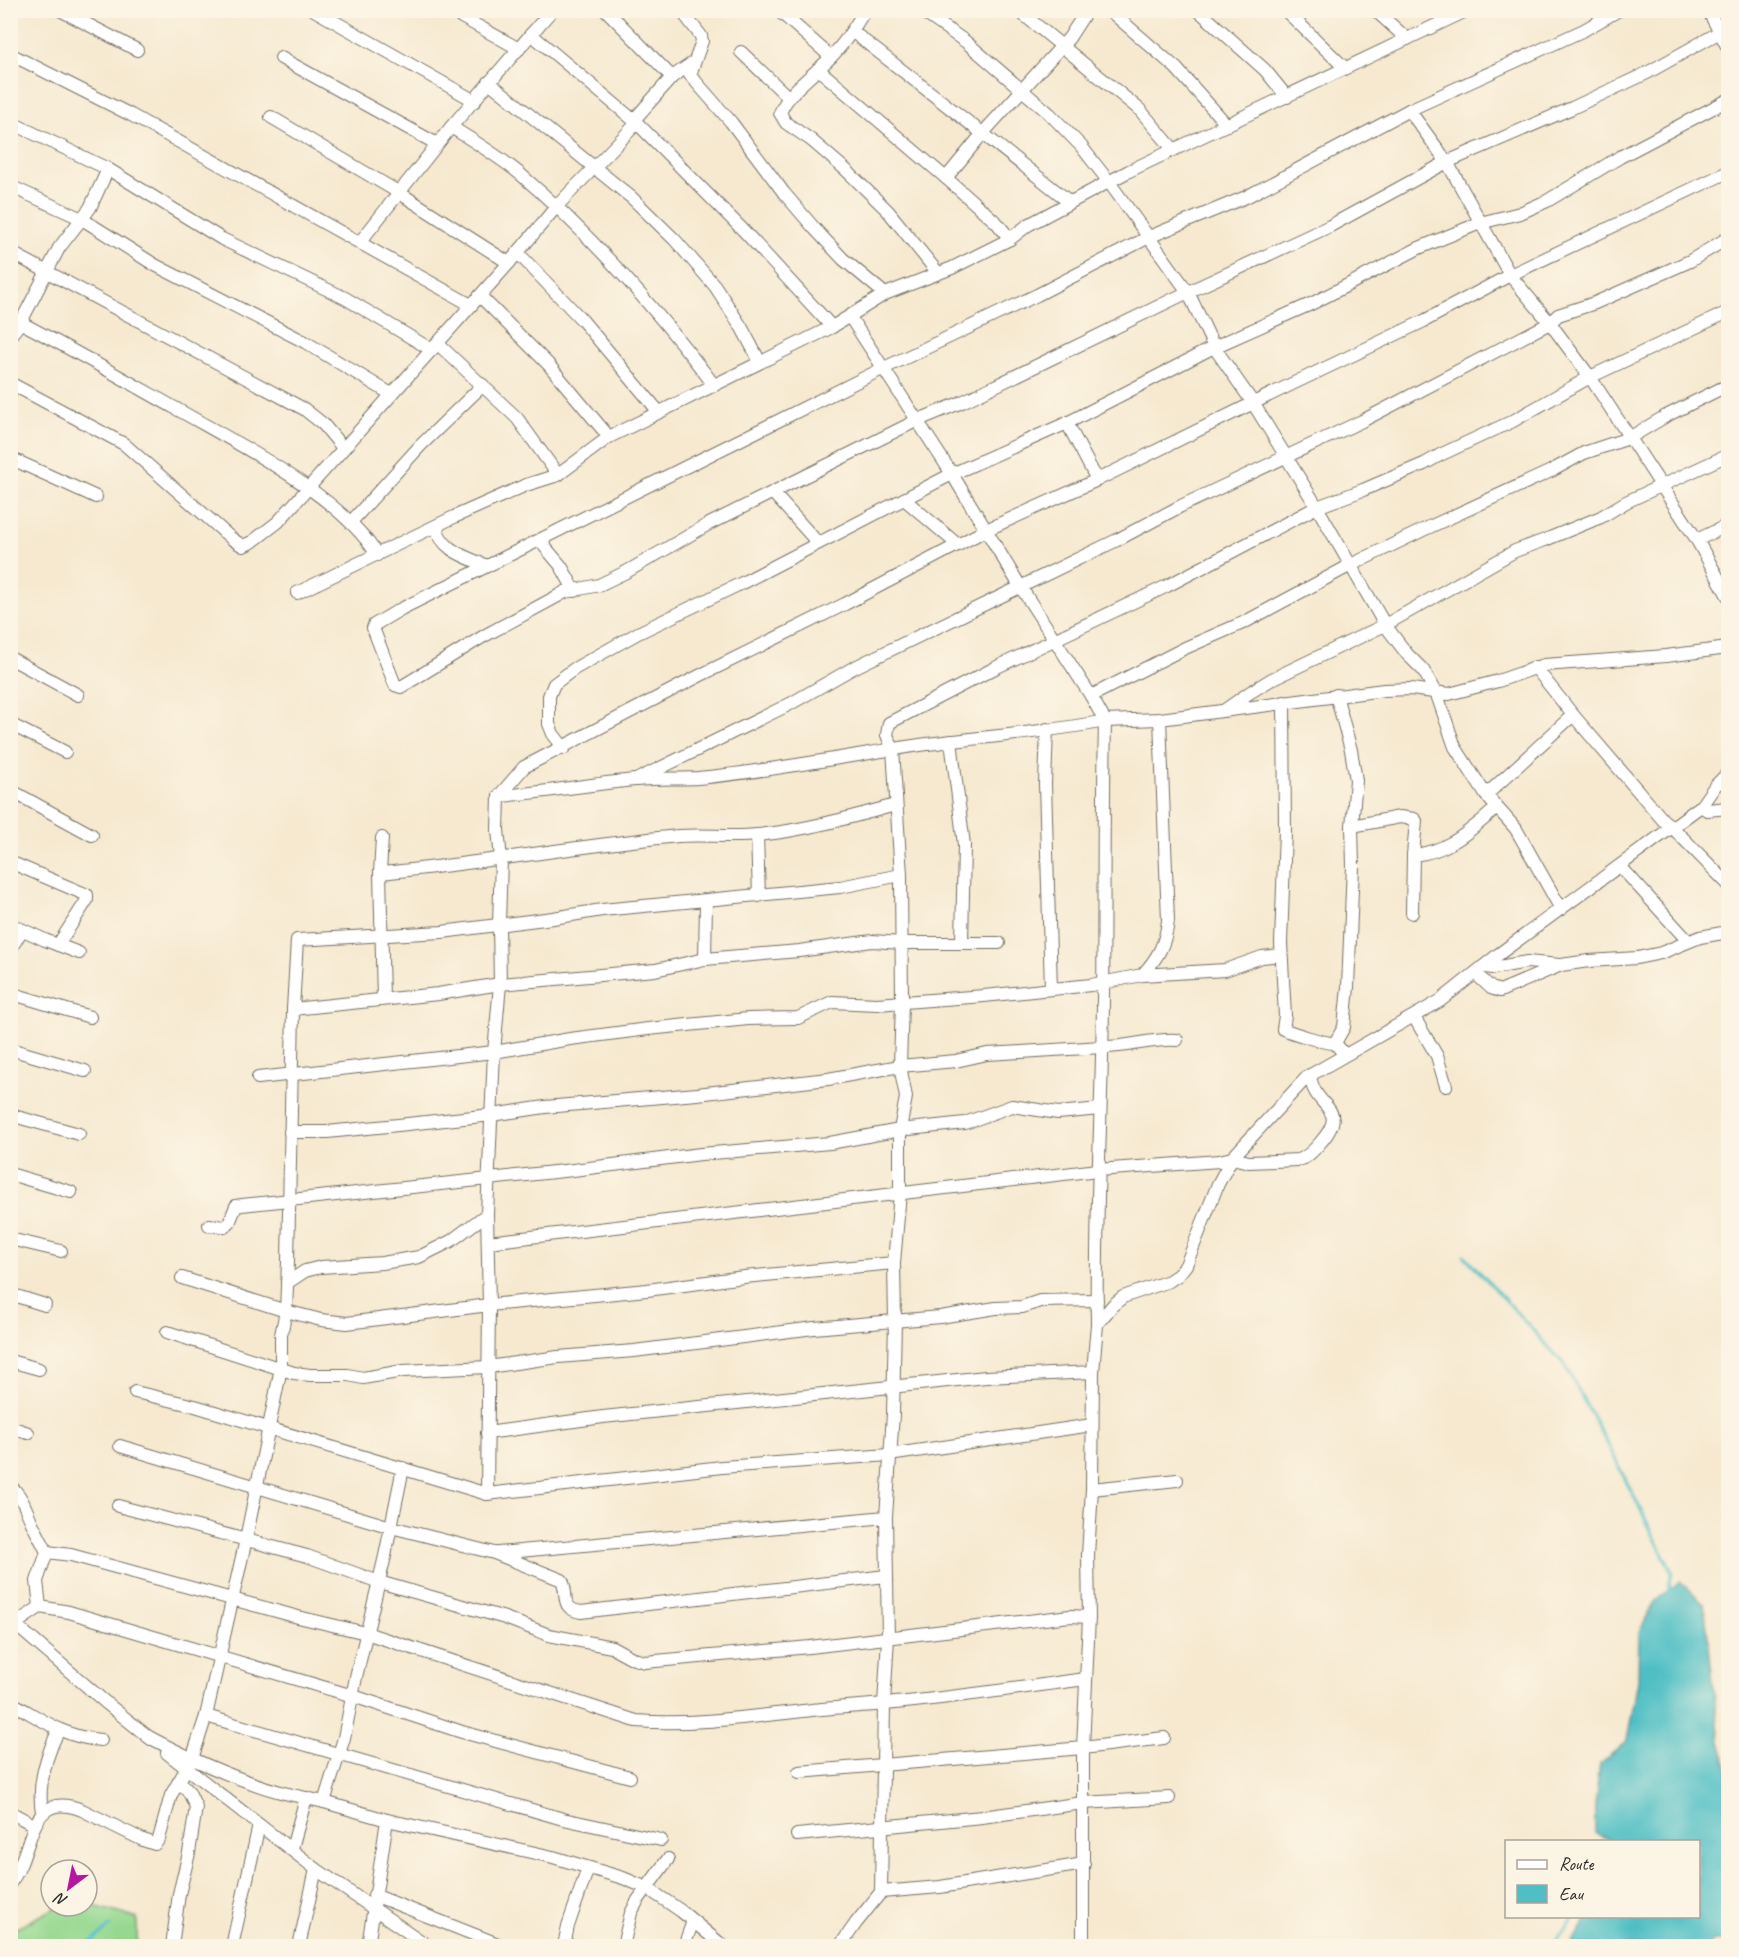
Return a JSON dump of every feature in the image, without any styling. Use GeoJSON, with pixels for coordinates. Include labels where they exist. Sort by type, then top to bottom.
{"type":"FeatureCollection","features":[{"type":"Feature","properties":{"kind":"street"},"geometry":{"type":"LineString","coordinates":[[60,10],[137,50]]}},
{"type":"Feature","properties":{"kind":"street"},"geometry":{"type":"LineString","coordinates":[[314,10],[475,101]]}},
{"type":"Feature","properties":{"kind":"street"},"geometry":{"type":"LineString","coordinates":[[449,10],[519,49]]}},
{"type":"Feature","properties":{"kind":"street"},"geometry":{"type":"LineString","coordinates":[[360,242],[451,126],[552,10]]}},
{"type":"Feature","properties":{"kind":"street"},"geometry":{"type":"LineString","coordinates":[[606,10],[672,77]]}},
{"type":"Feature","properties":{"kind":"street"},"geometry":{"type":"LineString","coordinates":[[681,10],[701,36],[701,46],[690,75],[731,122],[784,193],[843,259],[885,294]]}},
{"type":"Feature","properties":{"kind":"street"},"geometry":{"type":"LineString","coordinates":[[778,10],[831,57]]}},
{"type":"Feature","properties":{"kind":"street"},"geometry":{"type":"LineString","coordinates":[[865,10],[853,32],[789,98],[780,113],[786,123],[811,140],[846,170],[888,212],[938,273]]}},
{"type":"Feature","properties":{"kind":"street"},"geometry":{"type":"LineString","coordinates":[[920,10],[966,42],[1050,114],[1081,146],[1149,237],[1188,292],[1214,347],[1317,507],[1384,625],[1423,670],[1436,692],[1455,747],[1486,795],[1516,828],[1561,909]]}},
{"type":"Feature","properties":{"kind":"street"},"geometry":{"type":"LineString","coordinates":[[1018,10],[1140,110],[1173,149]]}},
{"type":"Feature","properties":{"kind":"street"},"geometry":{"type":"LineString","coordinates":[[946,178],[1061,45],[1087,10]]}},
{"type":"Feature","properties":{"kind":"street"},"geometry":{"type":"LineString","coordinates":[[1108,10],[1176,68],[1227,125]]}},
{"type":"Feature","properties":{"kind":"street"},"geometry":{"type":"LineString","coordinates":[[1198,10],[1265,70],[1287,97]]}},
{"type":"Feature","properties":{"kind":"street"},"geometry":{"type":"LineString","coordinates":[[1285,10],[1345,68]]}},
{"type":"Feature","properties":{"kind":"street"},"geometry":{"type":"LineString","coordinates":[[1375,10],[1407,39]]}},
{"type":"Feature","properties":{"kind":"street"},"geometry":{"type":"LineString","coordinates":[[1619,10],[1584,30],[1409,110],[1246,197],[1149,237],[1037,295],[882,369],[487,566],[374,625],[373,631],[395,685],[401,687],[508,622],[565,592],[599,585],[628,571],[707,525],[916,421],[962,402],[1329,226],[1447,162],[1647,73],[1720,32]]}},
{"type":"Feature","properties":{"kind":"street"},"geometry":{"type":"LineString","coordinates":[[1708,10],[1728,48]]}},
{"type":"Feature","properties":{"kind":"street"},"geometry":{"type":"LineString","coordinates":[[297,593],[526,485],[558,475],[609,437],[850,318],[885,294],[952,268],[1010,238],[1028,225],[1070,202],[1173,149],[1463,12]]}},
{"type":"Feature","properties":{"kind":"street"},"geometry":{"type":"LineString","coordinates":[[853,32],[1070,202]]}},
{"type":"Feature","properties":{"kind":"street"},"geometry":{"type":"LineString","coordinates":[[531,34],[635,121],[744,231],[832,327]]}},
{"type":"Feature","properties":{"kind":"street"},"geometry":{"type":"LineString","coordinates":[[741,52],[789,98]]}},
{"type":"Feature","properties":{"kind":"street"},"geometry":{"type":"LineString","coordinates":[[10,54],[131,116],[360,242],[475,301],[548,364],[609,437]]}},
{"type":"Feature","properties":{"kind":"street"},"geometry":{"type":"LineString","coordinates":[[282,58],[437,144]]}},
{"type":"Feature","properties":{"kind":"street"},"geometry":{"type":"LineString","coordinates":[[10,383],[124,444],[243,546],[252,542],[278,522],[672,77],[694,62]]}},
{"type":"Feature","properties":{"kind":"street"},"geometry":{"type":"LineString","coordinates":[[818,69],[946,178],[997,223],[1010,238]]}},
{"type":"Feature","properties":{"kind":"street"},"geometry":{"type":"LineString","coordinates":[[489,82],[632,198],[675,240],[715,286],[742,328],[760,362]]}},
{"type":"Feature","properties":{"kind":"street"},"geometry":{"type":"LineString","coordinates":[[564,748],[553,734],[549,724],[549,696],[554,684],[561,677],[638,633],[952,474],[1067,423],[1214,347],[1314,303],[1419,248],[1480,223],[1520,213],[1547,201],[1620,157],[1728,100]]}},
{"type":"Feature","properties":{"kind":"street"},"geometry":{"type":"LineString","coordinates":[[1409,110],[1447,162],[1510,275],[1550,323],[1590,378],[1697,540],[1728,596]]}},
{"type":"Feature","properties":{"kind":"street"},"geometry":{"type":"LineString","coordinates":[[271,117],[514,258],[547,282],[596,336],[659,412]]}},
{"type":"Feature","properties":{"kind":"street"},"geometry":{"type":"LineString","coordinates":[[10,122],[108,169],[222,239],[339,295],[435,346],[483,385],[517,418],[558,475]]}},
{"type":"Feature","properties":{"kind":"street"},"geometry":{"type":"LineString","coordinates":[[451,126],[518,173],[581,230],[678,337],[714,385]]}},
{"type":"Feature","properties":{"kind":"street"},"geometry":{"type":"LineString","coordinates":[[10,336],[16,319],[59,248],[90,208],[108,169]]}},
{"type":"Feature","properties":{"kind":"street"},"geometry":{"type":"LineString","coordinates":[[487,1494],[489,1305],[487,1214],[494,1052],[500,984],[499,796],[524,767],[986,530],[1097,480],[1413,326],[1510,275],[1728,172]]}},
{"type":"Feature","properties":{"kind":"street"},"geometry":{"type":"LineString","coordinates":[[10,186],[82,219],[155,265],[305,342],[391,394]]}},
{"type":"Feature","properties":{"kind":"street"},"geometry":{"type":"LineString","coordinates":[[636,780],[790,704],[853,668],[1362,421],[1550,323],[1558,315],[1595,303],[1690,261],[1728,238]]}},
{"type":"Feature","properties":{"kind":"street"},"geometry":{"type":"LineString","coordinates":[[10,252],[304,409],[323,423],[343,448]]}},
{"type":"Feature","properties":{"kind":"street"},"geometry":{"type":"LineString","coordinates":[[840,1947],[881,1892],[884,1704],[888,1638],[886,1516],[893,1414],[894,1263],[900,1193],[900,1130],[906,1097],[900,1066],[901,875],[893,749],[887,735],[890,722],[1167,586],[1317,507],[1424,465],[1440,455],[1513,421],[1590,378],[1728,312]]}},
{"type":"Feature","properties":{"kind":"street"},"geometry":{"type":"LineString","coordinates":[[850,318],[952,474],[1105,721],[1103,808],[1105,887],[1098,1170],[1097,1324],[1093,1372],[1092,1489],[1088,1539],[1089,1617],[1083,1748],[1083,1947]]}},
{"type":"Feature","properties":{"kind":"street"},"geometry":{"type":"LineString","coordinates":[[16,319],[256,454],[308,488],[351,522],[377,555]]}},
{"type":"Feature","properties":{"kind":"street"},"geometry":{"type":"LineString","coordinates":[[351,522],[420,446],[483,385]]}},
{"type":"Feature","properties":{"kind":"street"},"geometry":{"type":"LineString","coordinates":[[1091,696],[1185,648],[1245,622],[1349,566],[1551,471],[1584,453],[1629,438],[1666,416],[1728,385]]}},
{"type":"Feature","properties":{"kind":"street"},"geometry":{"type":"LineString","coordinates":[[1067,423],[1097,480]]}},
{"type":"Feature","properties":{"kind":"street"},"geometry":{"type":"LineString","coordinates":[[1224,711],[1272,679],[1384,625],[1515,550],[1592,521],[1626,502],[1728,455]]}},
{"type":"Feature","properties":{"kind":"street"},"geometry":{"type":"LineString","coordinates":[[10,458],[96,497]]}},
{"type":"Feature","properties":{"kind":"street"},"geometry":{"type":"LineString","coordinates":[[772,493],[818,543]]}},
{"type":"Feature","properties":{"kind":"street"},"geometry":{"type":"LineString","coordinates":[[904,499],[958,546]]}},
{"type":"Feature","properties":{"kind":"street"},"geometry":{"type":"LineString","coordinates":[[1697,540],[1728,525]]}},
{"type":"Feature","properties":{"kind":"street"},"geometry":{"type":"LineString","coordinates":[[436,526],[449,549],[487,566]]}},
{"type":"Feature","properties":{"kind":"street"},"geometry":{"type":"LineString","coordinates":[[540,541],[561,567],[575,591]]}},
{"type":"Feature","properties":{"kind":"street"},"geometry":{"type":"LineString","coordinates":[[499,796],[544,793],[636,780],[698,778],[951,741],[1073,727],[1105,721],[1224,711],[1336,695],[1411,689],[1449,694],[1535,667],[1556,663],[1666,656],[1728,648]]}},
{"type":"Feature","properties":{"kind":"street"},"geometry":{"type":"LineString","coordinates":[[10,658],[78,695]]}},
{"type":"Feature","properties":{"kind":"street"},"geometry":{"type":"LineString","coordinates":[[1535,667],[1662,820],[1672,827],[1728,884]]}},
{"type":"Feature","properties":{"kind":"street"},"geometry":{"type":"LineString","coordinates":[[1335,1043],[1344,1027],[1348,987],[1353,866],[1352,826],[1356,780],[1355,765],[1336,695]]}},
{"type":"Feature","properties":{"kind":"street"},"geometry":{"type":"LineString","coordinates":[[1284,702],[1285,831],[1281,955],[1285,1016],[1283,1029],[1328,1044],[1335,1043]]}},
{"type":"Feature","properties":{"kind":"street"},"geometry":{"type":"LineString","coordinates":[[1486,795],[1573,715]]}},
{"type":"Feature","properties":{"kind":"street"},"geometry":{"type":"LineString","coordinates":[[1142,975],[1159,954],[1167,934],[1168,920],[1160,718]]}},
{"type":"Feature","properties":{"kind":"street"},"geometry":{"type":"LineString","coordinates":[[10,724],[65,752]]}},
{"type":"Feature","properties":{"kind":"street"},"geometry":{"type":"LineString","coordinates":[[1047,729],[1045,784],[1051,988]]}},
{"type":"Feature","properties":{"kind":"street"},"geometry":{"type":"LineString","coordinates":[[951,741],[963,845],[962,943]]}},
{"type":"Feature","properties":{"kind":"street"},"geometry":{"type":"LineString","coordinates":[[1097,1324],[1123,1297],[1169,1281],[1186,1265],[1218,1185],[1232,1158],[1310,1076],[1344,1054],[1440,1001],[1701,806],[1712,789],[1728,773]]}},
{"type":"Feature","properties":{"kind":"street"},"geometry":{"type":"LineString","coordinates":[[10,790],[92,835]]}},
{"type":"Feature","properties":{"kind":"street"},"geometry":{"type":"LineString","coordinates":[[380,873],[501,860],[681,836],[757,835],[839,820],[895,805]]}},
{"type":"Feature","properties":{"kind":"street"},"geometry":{"type":"LineString","coordinates":[[1701,806],[1707,810],[1728,808]]}},
{"type":"Feature","properties":{"kind":"street"},"geometry":{"type":"LineString","coordinates":[[1413,855],[1425,854],[1441,846],[1453,844],[1497,808]]}},
{"type":"Feature","properties":{"kind":"street"},"geometry":{"type":"LineString","coordinates":[[1352,826],[1400,817],[1411,817],[1416,821],[1412,913]]}},
{"type":"Feature","properties":{"kind":"street"},"geometry":{"type":"LineString","coordinates":[[757,835],[759,896]]}},
{"type":"Feature","properties":{"kind":"street"},"geometry":{"type":"LineString","coordinates":[[382,838],[380,873],[383,999]]}},
{"type":"Feature","properties":{"kind":"street"},"geometry":{"type":"LineString","coordinates":[[10,862],[87,895],[87,900],[58,945]]}},
{"type":"Feature","properties":{"kind":"street"},"geometry":{"type":"LineString","coordinates":[[1620,866],[1688,941]]}},
{"type":"Feature","properties":{"kind":"street"},"geometry":{"type":"LineString","coordinates":[[10,1883],[27,1850],[34,1825],[42,1812],[55,1805],[71,1806],[155,1844],[159,1839],[171,1795],[189,1764],[206,1716],[246,1539],[281,1368],[281,1335],[286,1311],[291,1075],[297,940],[381,937],[624,908],[840,887],[901,875]]}},
{"type":"Feature","properties":{"kind":"street"},"geometry":{"type":"LineString","coordinates":[[705,959],[706,901]]}},
{"type":"Feature","properties":{"kind":"street"},"geometry":{"type":"LineString","coordinates":[[10,924],[79,953]]}},
{"type":"Feature","properties":{"kind":"street"},"geometry":{"type":"LineString","coordinates":[[10,950],[22,930]]}},
{"type":"Feature","properties":{"kind":"street"},"geometry":{"type":"LineString","coordinates":[[1480,970],[1491,988],[1500,991],[1560,965],[1637,958],[1661,953],[1688,941],[1728,932]]}},
{"type":"Feature","properties":{"kind":"street"},"geometry":{"type":"LineString","coordinates":[[293,1009],[438,994],[500,984],[655,970],[705,959],[799,951],[872,941],[999,943]]}},
{"type":"Feature","properties":{"kind":"street"},"geometry":{"type":"LineString","coordinates":[[258,1078],[494,1052],[648,1029],[748,1019],[798,1018],[832,1002],[877,1004],[902,1002],[1102,984],[1142,975],[1225,970],[1262,957],[1281,955]]}},
{"type":"Feature","properties":{"kind":"street"},"geometry":{"type":"LineString","coordinates":[[1480,970],[1527,962],[1560,965]]}},
{"type":"Feature","properties":{"kind":"street"},"geometry":{"type":"LineString","coordinates":[[10,993],[90,1017]]}},
{"type":"Feature","properties":{"kind":"street"},"geometry":{"type":"LineString","coordinates":[[1414,1017],[1437,1056],[1446,1086]]}},
{"type":"Feature","properties":{"kind":"street"},"geometry":{"type":"LineString","coordinates":[[290,1132],[327,1131],[492,1115],[545,1107],[697,1094],[828,1079],[900,1066],[956,1061],[987,1054],[1118,1048],[1158,1040],[1178,1040]]}},
{"type":"Feature","properties":{"kind":"street"},"geometry":{"type":"LineString","coordinates":[[1335,1043],[1344,1054]]}},
{"type":"Feature","properties":{"kind":"street"},"geometry":{"type":"LineString","coordinates":[[10,1049],[85,1071]]}},
{"type":"Feature","properties":{"kind":"street"},"geometry":{"type":"LineString","coordinates":[[488,1242],[1098,1170],[1220,1161],[1232,1158],[1249,1162],[1298,1160],[1304,1158],[1321,1142],[1333,1125],[1333,1113],[1313,1091],[1310,1076]]}},
{"type":"Feature","properties":{"kind":"street"},"geometry":{"type":"LineString","coordinates":[[209,1226],[224,1227],[229,1223],[236,1206],[701,1154],[830,1143],[900,1130],[965,1123],[1012,1106],[1058,1113],[1100,1109]]}},
{"type":"Feature","properties":{"kind":"street"},"geometry":{"type":"LineString","coordinates":[[10,1115],[79,1134]]}},
{"type":"Feature","properties":{"kind":"street"},"geometry":{"type":"LineString","coordinates":[[10,1174],[71,1192]]}},
{"type":"Feature","properties":{"kind":"street"},"geometry":{"type":"LineString","coordinates":[[287,1283],[305,1271],[321,1267],[382,1263],[419,1257],[451,1241],[487,1214]]}},
{"type":"Feature","properties":{"kind":"street"},"geometry":{"type":"LineString","coordinates":[[10,1239],[61,1251]]}},
{"type":"Feature","properties":{"kind":"street"},"geometry":{"type":"LineString","coordinates":[[182,1278],[286,1311],[321,1320],[347,1323],[744,1277],[894,1263]]}},
{"type":"Feature","properties":{"kind":"street"},"geometry":{"type":"LineString","coordinates":[[10,1294],[45,1305]]}},
{"type":"Feature","properties":{"kind":"street"},"geometry":{"type":"LineString","coordinates":[[167,1332],[309,1376],[348,1375],[363,1378],[403,1371],[488,1367],[558,1357],[634,1351],[895,1320],[940,1317],[996,1308],[1023,1307],[1040,1301],[1097,1300]]}},
{"type":"Feature","properties":{"kind":"street"},"geometry":{"type":"LineString","coordinates":[[10,1361],[39,1369]]}},
{"type":"Feature","properties":{"kind":"street"},"geometry":{"type":"LineString","coordinates":[[487,1433],[893,1386],[986,1377],[1093,1372]]}},
{"type":"Feature","properties":{"kind":"street"},"geometry":{"type":"LineString","coordinates":[[135,1392],[195,1406],[487,1494],[722,1467],[889,1455],[1092,1425]]}},
{"type":"Feature","properties":{"kind":"street"},"geometry":{"type":"LineString","coordinates":[[10,1427],[28,1433]]}},
{"type":"Feature","properties":{"kind":"street"},"geometry":{"type":"LineString","coordinates":[[120,1446],[391,1527],[494,1553],[562,1580],[568,1606],[581,1612],[837,1584],[886,1576]]}},
{"type":"Feature","properties":{"kind":"street"},"geometry":{"type":"LineString","coordinates":[[324,1802],[341,1754],[403,1468]]}},
{"type":"Feature","properties":{"kind":"street"},"geometry":{"type":"LineString","coordinates":[[1092,1489],[1177,1480]]}},
{"type":"Feature","properties":{"kind":"street"},"geometry":{"type":"LineString","coordinates":[[10,1486],[17,1491],[26,1505],[47,1552],[37,1581],[40,1606]]}},
{"type":"Feature","properties":{"kind":"street"},"geometry":{"type":"LineString","coordinates":[[118,1506],[339,1566],[379,1582],[505,1618],[549,1635],[586,1640],[612,1647],[634,1659],[645,1662],[888,1638],[1070,1616],[1089,1617]]}},
{"type":"Feature","properties":{"kind":"street"},"geometry":{"type":"LineString","coordinates":[[494,1553],[886,1516]]}},
{"type":"Feature","properties":{"kind":"street"},"geometry":{"type":"LineString","coordinates":[[47,1552],[71,1555],[366,1633],[636,1721],[709,1722],[884,1704],[1085,1679]]}},
{"type":"Feature","properties":{"kind":"street"},"geometry":{"type":"LineString","coordinates":[[428,1947],[316,1869],[292,1848],[259,1825],[189,1764],[147,1736],[105,1702],[13,1622],[40,1606],[69,1612],[353,1696],[462,1731],[630,1777]]}},
{"type":"Feature","properties":{"kind":"street"},"geometry":{"type":"LineString","coordinates":[[10,1702],[79,1738],[101,1740]]}},
{"type":"Feature","properties":{"kind":"street"},"geometry":{"type":"LineString","coordinates":[[206,1716],[563,1819],[661,1840]]}},
{"type":"Feature","properties":{"kind":"street"},"geometry":{"type":"LineString","coordinates":[[42,1812],[40,1802],[46,1765],[58,1729]]}},
{"type":"Feature","properties":{"kind":"street"},"geometry":{"type":"LineString","coordinates":[[799,1772],[884,1763],[1083,1748],[1164,1738]]}},
{"type":"Feature","properties":{"kind":"street"},"geometry":{"type":"LineString","coordinates":[[189,1764],[387,1820],[553,1857],[623,1878],[647,1888],[693,1921],[723,1947]]}},
{"type":"Feature","properties":{"kind":"street"},"geometry":{"type":"LineString","coordinates":[[172,1947],[179,1894],[189,1853],[196,1807],[189,1792],[179,1781]]}},
{"type":"Feature","properties":{"kind":"street"},"geometry":{"type":"LineString","coordinates":[[292,1848],[306,1798]]}},
{"type":"Feature","properties":{"kind":"street"},"geometry":{"type":"LineString","coordinates":[[797,1835],[982,1817],[1083,1803],[1169,1798]]}},
{"type":"Feature","properties":{"kind":"street"},"geometry":{"type":"LineString","coordinates":[[10,1812],[34,1825]]}},
{"type":"Feature","properties":{"kind":"street"},"geometry":{"type":"LineString","coordinates":[[368,1947],[387,1820]]}},
{"type":"Feature","properties":{"kind":"street"},"geometry":{"type":"LineString","coordinates":[[232,1947],[259,1825]]}},
{"type":"Feature","properties":{"kind":"street"},"geometry":{"type":"LineString","coordinates":[[623,1947],[632,1912],[668,1858]]}},
{"type":"Feature","properties":{"kind":"street"},"geometry":{"type":"LineString","coordinates":[[881,1892],[940,1887],[1084,1864]]}},
{"type":"Feature","properties":{"kind":"street"},"geometry":{"type":"LineString","coordinates":[[564,1947],[568,1926],[588,1868]]}},
{"type":"Feature","properties":{"kind":"street"},"geometry":{"type":"LineString","coordinates":[[299,1947],[316,1869]]}},
{"type":"Feature","properties":{"kind":"street"},"geometry":{"type":"LineString","coordinates":[[375,1895],[503,1947]]}},
{"type":"Feature","properties":{"kind":"street"},"geometry":{"type":"LineString","coordinates":[[684,1947],[693,1921]]}},
{"type":"Feature","properties":{"kind":"green space"},"geometry":{"type":"Polygon","coordinates":[[[99,1907],[137,1918],[137,1946],[11,1946],[11,1931],[39,1916],[99,1918],[99,1907]]]}},
{"type":"Feature","properties":{"kind":"water"},"geometry":{"type":"Polygon","coordinates":[[[1680,1581],[1704,1603],[1720,1741],[1728,1771],[1728,1941],[1714,1941],[1708,1946],[1570,1946],[1587,1918],[1700,1918],[1700,1840],[1611,1840],[1595,1833],[1595,1805],[1600,1764],[1627,1741],[1638,1681],[1639,1633],[1655,1602],[1680,1581]]]}},
{"type":"Feature","properties":{"kind":"waterway"},"geometry":{"type":"LineString","coordinates":[[1464,1255],[1564,1364],[1672,1572],[1668,1593]]}},
{"type":"Feature","properties":{"kind":"waterway"},"geometry":{"type":"LineString","coordinates":[[1553,1946],[1574,1918]]}},
{"type":"Feature","properties":{"kind":"waterway"},"geometry":{"type":"LineString","coordinates":[[87,1946],[111,1926]]}}]}
